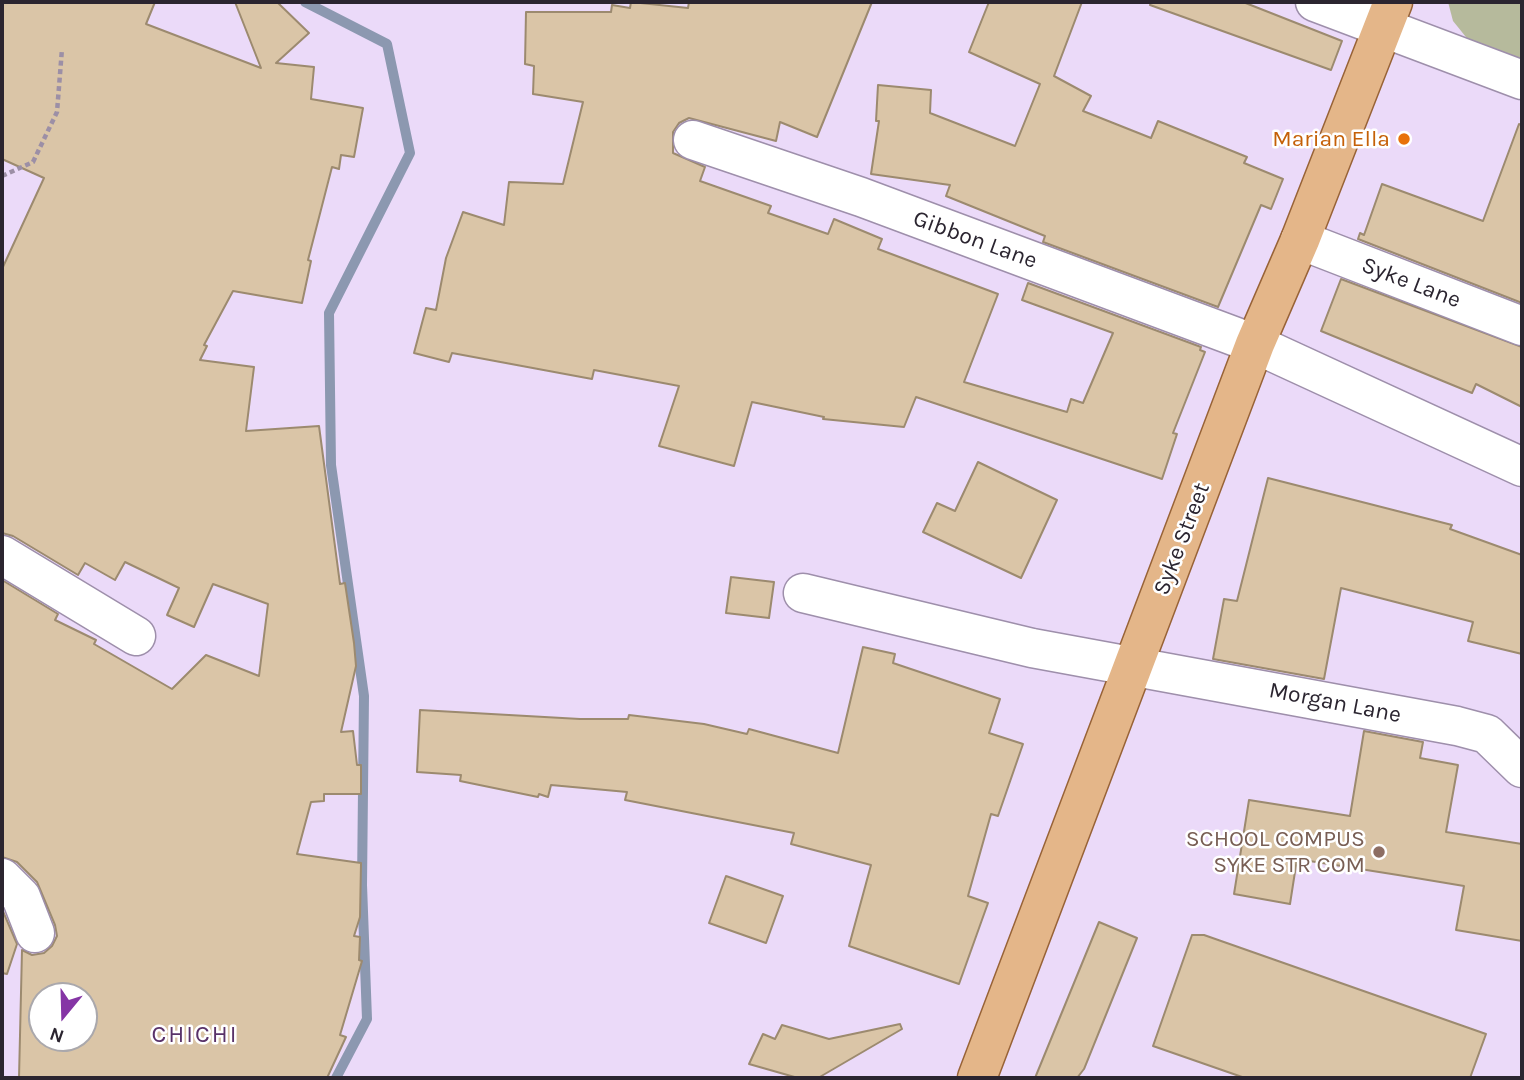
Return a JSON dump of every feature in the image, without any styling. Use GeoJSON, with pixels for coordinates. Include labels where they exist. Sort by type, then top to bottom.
{"type":"FeatureCollection","features":[{"type":"Feature","properties":{"kind":"main road","name":"Syke Street"},"geometry":{"type":"LineString","coordinates":[[977,1078],[1255,344],[1300,240],[1388,15]]}},
{"type":"Feature","properties":{"kind":"street"},"geometry":{"type":"LineString","coordinates":[[1315,2],[1388,15],[1522,80]]}},
{"type":"Feature","properties":{"kind":"street","name":"Gibbon Lane"},"geometry":{"type":"LineString","coordinates":[[693,140],[861,198],[1255,344],[1522,467]]}},
{"type":"Feature","properties":{"kind":"street","name":"Syke Lane"},"geometry":{"type":"LineString","coordinates":[[1300,240],[1522,326]]}},
{"type":"Feature","properties":{"kind":"street"},"geometry":{"type":"LineString","coordinates":[[2,555],[136,636]]}},
{"type":"Feature","properties":{"kind":"street","name":"Morgan Lane"},"geometry":{"type":"LineString","coordinates":[[803,593],[1032,649],[1135,665],[1457,726],[1487,734],[1522,768]]}},
{"type":"Feature","properties":{"kind":"street"},"geometry":{"type":"LineString","coordinates":[[2,878],[21,897],[35,933]]}},
{"type":"Feature","properties":{"kind":"path"},"geometry":{"type":"LineString","coordinates":[[2,176],[33,162],[57,112],[62,49]]}},
{"type":"Feature","properties":{"kind":"green space"},"geometry":{"type":"Polygon","coordinates":[[[1448,2],[1522,2],[1522,60],[1470,42],[1453,21],[1448,2]]]}},
{"type":"Feature","properties":{"kind":"building"},"geometry":{"type":"Polygon","coordinates":[[[2,2],[155,2],[146,24],[261,68],[235,2],[277,2],[309,33],[276,63],[314,67],[311,99],[363,108],[354,157],[341,155],[339,169],[332,167],[308,260],[311,261],[302,303],[233,291],[204,345],[207,346],[200,360],[254,367],[246,431],[319,426],[340,584],[345,583],[356,666],[341,732],[353,731],[357,765],[361,765],[361,794],[324,794],[324,801],[311,802],[297,854],[361,863],[360,917],[354,936],[360,937],[359,960],[362,961],[340,1035],[346,1037],[327,1078],[19,1078],[22,950],[32,955],[44,953],[52,946],[57,936],[37,882],[17,862],[2,857],[2,580],[58,614],[55,620],[96,640],[94,644],[172,689],[206,655],[259,676],[268,604],[213,584],[194,627],[167,615],[179,588],[125,562],[115,580],[85,563],[78,575],[13,536],[2,533],[2,269],[44,178],[2,159],[2,2]]]}},
{"type":"Feature","properties":{"kind":"building"},"geometry":{"type":"Polygon","coordinates":[[[631,2],[688,8],[689,2],[872,2],[817,137],[780,122],[776,141],[689,118],[679,123],[673,132],[673,153],[705,167],[700,181],[771,206],[768,213],[828,234],[834,219],[882,239],[878,249],[998,294],[964,382],[1067,412],[1071,399],[1083,403],[1113,333],[1022,300],[1028,283],[1201,347],[1200,350],[1205,352],[1173,433],[1177,434],[1162,479],[916,397],[904,427],[823,419],[824,417],[752,402],[734,466],[659,446],[679,386],[594,370],[592,379],[452,353],[449,362],[414,353],[426,308],[436,310],[446,258],[463,212],[504,225],[509,182],[563,184],[583,102],[533,94],[534,66],[525,64],[526,12],[611,12],[612,5],[630,8],[631,2]]]}},
{"type":"Feature","properties":{"kind":"building"},"geometry":{"type":"Polygon","coordinates":[[[989,2],[1082,2],[1054,76],[1091,96],[1083,111],[1151,138],[1158,121],[1247,157],[1244,163],[1283,179],[1271,209],[1261,205],[1218,307],[1043,242],[1045,236],[946,196],[950,185],[871,174],[879,121],[876,121],[878,85],[931,90],[930,113],[1015,146],[1040,84],[969,52],[989,2]]]}},
{"type":"Feature","properties":{"kind":"building"},"geometry":{"type":"Polygon","coordinates":[[[1151,2],[1243,2],[1342,41],[1331,70],[1150,5],[1151,2]]]}},
{"type":"Feature","properties":{"kind":"building"},"geometry":{"type":"Polygon","coordinates":[[[1519,124],[1522,125],[1522,303],[1358,239],[1360,233],[1364,235],[1382,184],[1483,221],[1519,124]]]}},
{"type":"Feature","properties":{"kind":"building"},"geometry":{"type":"Polygon","coordinates":[[[1341,279],[1522,347],[1522,407],[1476,384],[1472,393],[1321,331],[1341,279]]]}},
{"type":"Feature","properties":{"kind":"building"},"geometry":{"type":"Polygon","coordinates":[[[978,462],[1057,500],[1021,578],[923,532],[937,503],[955,511],[978,462]]]}},
{"type":"Feature","properties":{"kind":"building"},"geometry":{"type":"Polygon","coordinates":[[[1268,478],[1452,525],[1450,529],[1522,555],[1522,654],[1468,641],[1473,622],[1341,588],[1324,679],[1213,659],[1224,599],[1237,601],[1268,478]]]}},
{"type":"Feature","properties":{"kind":"building"},"geometry":{"type":"Polygon","coordinates":[[[731,577],[774,582],[769,618],[726,613],[731,577]]]}},
{"type":"Feature","properties":{"kind":"building"},"geometry":{"type":"Polygon","coordinates":[[[863,647],[895,654],[893,663],[1000,699],[989,733],[1023,744],[998,816],[991,814],[968,896],[988,903],[959,984],[849,946],[871,865],[791,844],[794,833],[625,800],[627,792],[551,785],[548,797],[539,794],[538,797],[460,781],[461,775],[417,772],[420,710],[580,719],[628,719],[629,715],[704,724],[747,734],[749,729],[838,753],[863,647]]]}},
{"type":"Feature","properties":{"kind":"building"},"geometry":{"type":"Polygon","coordinates":[[[1364,731],[1423,742],[1420,758],[1458,765],[1446,832],[1522,844],[1522,941],[1456,930],[1464,886],[1398,875],[1297,859],[1290,904],[1234,894],[1249,800],[1350,816],[1364,731]]]}},
{"type":"Feature","properties":{"kind":"building"},"geometry":{"type":"Polygon","coordinates":[[[726,876],[783,896],[766,943],[709,923],[726,876]]]}},
{"type":"Feature","properties":{"kind":"building"},"geometry":{"type":"Polygon","coordinates":[[[2,909],[17,944],[7,974],[2,973],[2,909]]]}},
{"type":"Feature","properties":{"kind":"building"},"geometry":{"type":"Polygon","coordinates":[[[1099,922],[1137,938],[1084,1069],[1077,1078],[1035,1078],[1099,922]]]}},
{"type":"Feature","properties":{"kind":"building"},"geometry":{"type":"Polygon","coordinates":[[[1192,935],[1204,935],[1486,1034],[1470,1078],[1245,1078],[1153,1046],[1192,935]]]}},
{"type":"Feature","properties":{"kind":"building"},"geometry":{"type":"Polygon","coordinates":[[[900,1024],[902,1029],[818,1078],[798,1078],[749,1064],[763,1034],[775,1039],[782,1025],[829,1039],[900,1024]]]}},
{"type":"Feature","properties":{"kind":"waterway"},"geometry":{"type":"LineString","coordinates":[[305,2],[387,44],[410,153],[329,313],[331,465],[364,696],[362,885],[367,1019],[336,1078]]}},
{"type":"Feature","properties":{"kind":"place","name":"Marian Ella"},"geometry":{"type":"Point","coordinates":[1404,139]}},
{"type":"Feature","properties":{"kind":"place","name":"SCHOOL COMPUS SYKE STR COM"},"geometry":{"type":"Point","coordinates":[1379,852]}},
{"type":"Feature","properties":{"kind":"district","name":"CHICHI"},"geometry":{"type":"Point","coordinates":[195,1035]}}]}
